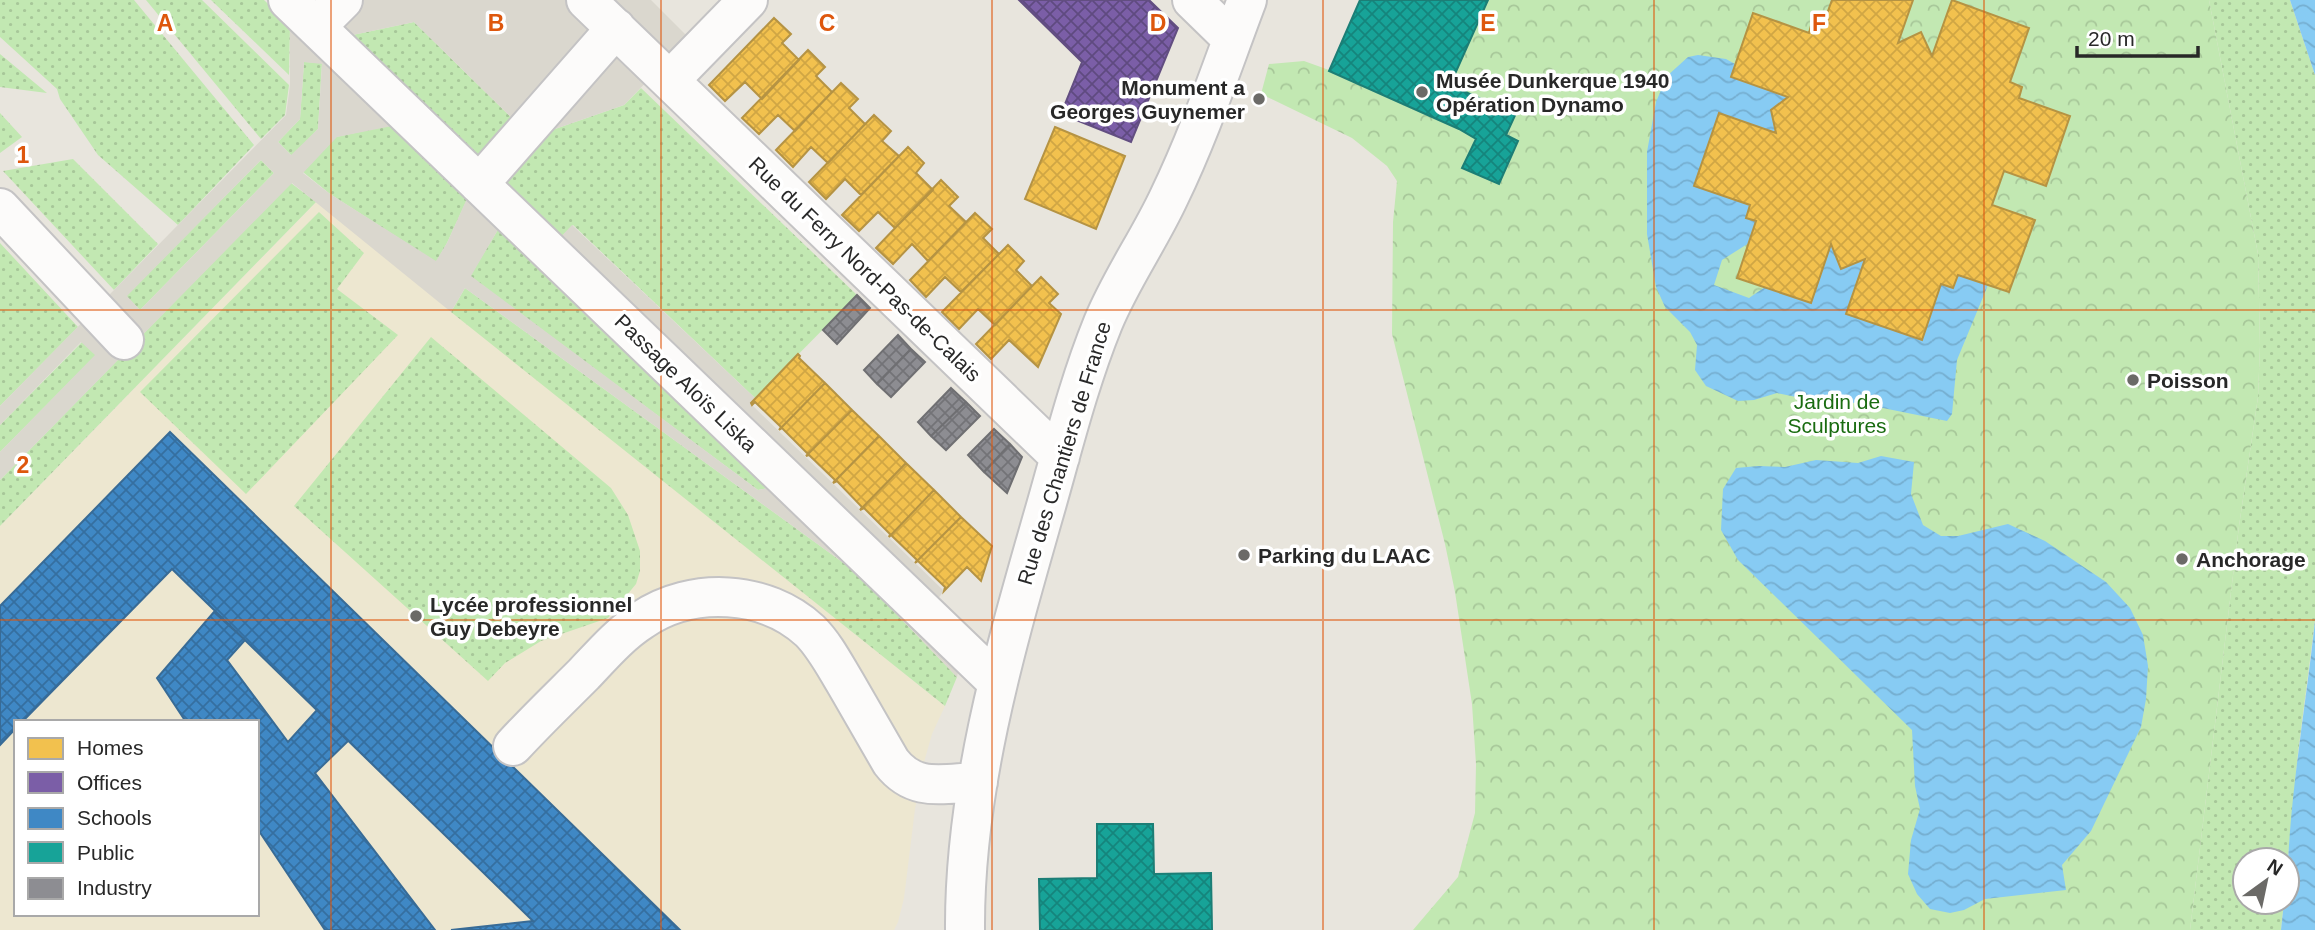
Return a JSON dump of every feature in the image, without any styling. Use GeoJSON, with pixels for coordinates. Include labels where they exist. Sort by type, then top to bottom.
{"type":"FeatureCollection","features":[{"type":"Feature","properties":{"kind":"street","name":"Passage Aloïs Liska"},"geometry":{"type":"LineString","coordinates":[[288,0],[997,682]]}},
{"type":"Feature","properties":{"kind":"street"},"geometry":{"type":"LineString","coordinates":[[316,27],[344,0]]}},
{"type":"Feature","properties":{"kind":"street","name":"Rue du Ferry Nord-Pas-de-Calais"},"geometry":{"type":"LineString","coordinates":[[586,0],[1060,457]]}},
{"type":"Feature","properties":{"kind":"street"},"geometry":{"type":"LineString","coordinates":[[670,80],[748,0]]}},
{"type":"Feature","properties":{"kind":"street"},"geometry":{"type":"LineString","coordinates":[[1192,0],[1232,39]]}},
{"type":"Feature","properties":{"kind":"street","name":"Rue des Chantiers de France"},"geometry":{"type":"LineString","coordinates":[[965,930],[966,881],[978,782],[997,682],[1083,379],[1103,323],[1180,175],[1247,0]]}},
{"type":"Feature","properties":{"kind":"street"},"geometry":{"type":"LineString","coordinates":[[479,184],[616,28]]}},
{"type":"Feature","properties":{"kind":"street"},"geometry":{"type":"LineString","coordinates":[[0,208],[124,340]]}},
{"type":"Feature","properties":{"kind":"street"},"geometry":{"type":"LineString","coordinates":[[513,746],[620,638],[643,619],[657,611],[690,601],[729,596],[766,605],[784,613],[811,632],[830,657],[891,762],[904,776],[914,782],[926,784],[978,782]]}},
{"type":"Feature","properties":{"kind":"shaded area"},"geometry":{"type":"Polygon","coordinates":[[[295,0],[651,0],[689,38],[624,105],[532,137],[496,178],[554,244],[572,225],[755,398],[752,405],[944,591],[936,601],[967,631],[957,677],[856,572],[465,288],[451,312],[292,183],[0,480],[0,452],[95,355],[81,342],[0,425],[0,406],[286,115],[290,85],[290,25],[295,0]],[[414,22],[348,36],[477,168],[518,124],[414,22]],[[304,62],[300,119],[278,142],[291,155],[318,129],[322,64],[304,62]],[[397,125],[337,137],[303,173],[330,194],[436,261],[469,194],[397,125]],[[261,160],[127,296],[140,310],[274,173],[261,160]],[[499,228],[471,276],[758,490],[768,488],[499,228]]]}},
{"type":"Feature","properties":{"kind":"shaded area","name":"Lycée professionnel Guy Debeyre"},"geometry":{"type":"Polygon","coordinates":[[[316,202],[945,706],[932,734],[924,762],[904,898],[894,930],[0,930],[0,526],[316,202]]]}},
{"type":"Feature","properties":{"kind":"green space"},"geometry":{"type":"Polygon","coordinates":[[[0,0],[134,0],[254,145],[178,225],[98,155],[60,99],[57,89],[0,37],[0,0]]]}},
{"type":"Feature","properties":{"kind":"green space"},"geometry":{"type":"Polygon","coordinates":[[[146,0],[202,0],[289,85],[285,115],[261,139],[146,0]]]}},
{"type":"Feature","properties":{"kind":"green space"},"geometry":{"type":"Polygon","coordinates":[[[211,0],[264,0],[290,25],[289,75],[211,0]]]}},
{"type":"Feature","properties":{"kind":"green space","name":"Jardin de Sculptures"},"geometry":{"type":"Polygon","coordinates":[[[1360,0],[2209,0],[2258,254],[2260,346],[2258,397],[2239,526],[2190,930],[1413,930],[1458,877],[1475,813],[1476,764],[1472,704],[1455,592],[1392,334],[1393,222],[1397,181],[1387,166],[1352,138],[1261,94],[1269,64],[1304,61],[1329,70],[1360,0]]]}},
{"type":"Feature","properties":{"kind":"green space"},"geometry":{"type":"Polygon","coordinates":[[[2209,0],[2290,0],[2315,75],[2315,621],[2289,846],[2231,846],[2231,916],[2282,916],[2281,930],[2190,930],[2239,526],[2258,397],[2258,254],[2209,0]]]}},
{"type":"Feature","properties":{"kind":"green space"},"geometry":{"type":"Polygon","coordinates":[[[414,22],[518,124],[478,168],[348,36],[414,22]]]}},
{"type":"Feature","properties":{"kind":"green space"},"geometry":{"type":"Polygon","coordinates":[[[0,54],[47,93],[0,87],[0,54]]]}},
{"type":"Feature","properties":{"kind":"green space"},"geometry":{"type":"Polygon","coordinates":[[[304,62],[322,63],[318,129],[292,156],[278,142],[300,119],[304,62]]]}},
{"type":"Feature","properties":{"kind":"green space"},"geometry":{"type":"Polygon","coordinates":[[[641,88],[857,295],[755,398],[573,225],[554,244],[495,178],[532,137],[624,105],[641,88]]]}},
{"type":"Feature","properties":{"kind":"green space"},"geometry":{"type":"Polygon","coordinates":[[[0,113],[22,137],[0,153],[0,113]]]}},
{"type":"Feature","properties":{"kind":"green space"},"geometry":{"type":"Polygon","coordinates":[[[397,124],[469,195],[436,262],[330,194],[303,172],[336,137],[397,124]]]}},
{"type":"Feature","properties":{"kind":"green space"},"geometry":{"type":"Polygon","coordinates":[[[73,159],[158,244],[114,290],[3,171],[73,159]]]}},
{"type":"Feature","properties":{"kind":"green space"},"geometry":{"type":"Polygon","coordinates":[[[261,160],[274,173],[140,310],[126,296],[261,160]]]}},
{"type":"Feature","properties":{"kind":"green space"},"geometry":{"type":"Polygon","coordinates":[[[291,183],[316,202],[0,526],[0,480],[291,183]]]}},
{"type":"Feature","properties":{"kind":"green space"},"geometry":{"type":"Polygon","coordinates":[[[319,212],[364,253],[337,289],[398,335],[246,494],[140,392],[319,212]]]}},
{"type":"Feature","properties":{"kind":"green space"},"geometry":{"type":"Polygon","coordinates":[[[499,228],[768,488],[758,490],[470,276],[499,228]]]}},
{"type":"Feature","properties":{"kind":"green space"},"geometry":{"type":"Polygon","coordinates":[[[0,243],[78,327],[0,406],[0,243]]]}},
{"type":"Feature","properties":{"kind":"green space"},"geometry":{"type":"Polygon","coordinates":[[[465,288],[856,572],[957,677],[945,706],[451,312],[465,288]]]}},
{"type":"Feature","properties":{"kind":"green space"},"geometry":{"type":"Polygon","coordinates":[[[431,337],[611,488],[628,515],[640,551],[640,571],[636,584],[608,618],[541,641],[505,663],[488,681],[294,506],[431,337]]]}},
{"type":"Feature","properties":{"kind":"green space"},"geometry":{"type":"Polygon","coordinates":[[[82,342],[96,355],[0,452],[0,425],[82,342]]]}},
{"type":"Feature","properties":{"kind":"water"},"geometry":{"type":"Polygon","coordinates":[[[2290,0],[2315,0],[2315,75],[2290,0]]]}},
{"type":"Feature","properties":{"kind":"water"},"geometry":{"type":"Polygon","coordinates":[[[1698,55],[1726,59],[1735,64],[1731,77],[1788,97],[1771,110],[1776,133],[1719,113],[1750,205],[1746,218],[1756,221],[1749,243],[1722,260],[1714,285],[1749,298],[1765,287],[1811,303],[1831,244],[1841,269],[1865,259],[1847,314],[1921,340],[1941,284],[1953,288],[1958,275],[1988,285],[1957,360],[1952,414],[1947,421],[1858,403],[1825,403],[1777,393],[1754,400],[1738,401],[1706,386],[1695,370],[1697,345],[1690,332],[1665,307],[1656,287],[1647,234],[1647,152],[1656,102],[1667,76],[1688,57],[1698,55]]]}},
{"type":"Feature","properties":{"kind":"water"},"geometry":{"type":"Polygon","coordinates":[[[1881,456],[1914,462],[1911,494],[1923,525],[1941,536],[1958,536],[2008,524],[2045,541],[2106,582],[2130,608],[2143,635],[2148,666],[2141,727],[2091,831],[2062,865],[2066,890],[1985,899],[1964,910],[1950,913],[1930,909],[1917,894],[1908,874],[1911,840],[1920,809],[1915,786],[1912,730],[1738,560],[1721,530],[1723,489],[1736,468],[1785,467],[1816,460],[1858,463],[1881,456]]]}},
{"type":"Feature","properties":{"kind":"water"},"geometry":{"type":"Polygon","coordinates":[[[2315,621],[2315,930],[2281,930],[2282,916],[2301,916],[2301,846],[2289,846],[2315,621]]]}},
{"type":"Feature","properties":{"kind":"building: Homes"},"geometry":{"type":"Polygon","coordinates":[[[1832,0],[1913,0],[1898,43],[1921,32],[1932,56],[1952,0],[2029,28],[2010,82],[2022,87],[2019,98],[2070,116],[2046,186],[2004,171],[1992,205],[2035,220],[2009,292],[1958,275],[1953,288],[1941,284],[1922,340],[1846,314],[1865,259],[1841,269],[1831,244],[1811,303],[1737,278],[1756,221],[1746,218],[1750,205],[1694,186],[1719,113],[1776,133],[1771,110],[1788,97],[1731,77],[1753,13],[1809,33],[1813,18],[1824,22],[1832,0]]]}},
{"type":"Feature","properties":{"kind":"building: Homes"},"geometry":{"type":"Polygon","coordinates":[[[774,18],[791,34],[782,43],[799,60],[762,99],[745,82],[725,101],[709,85],[774,18]]]}},
{"type":"Feature","properties":{"kind":"building: Homes"},"geometry":{"type":"Polygon","coordinates":[[[808,50],[825,67],[816,76],[832,92],[795,131],[778,115],[759,134],[742,118],[808,50]]]}},
{"type":"Feature","properties":{"kind":"building: Homes"},"geometry":{"type":"Polygon","coordinates":[[[841,83],[858,99],[849,108],[865,124],[828,163],[811,147],[793,167],[776,150],[841,83]]]}},
{"type":"Feature","properties":{"kind":"building: Homes"},"geometry":{"type":"Polygon","coordinates":[[[874,115],[891,131],[882,141],[899,156],[861,195],[845,179],[826,199],[809,182],[874,115]]]}},
{"type":"Feature","properties":{"kind":"building: Homes"},"geometry":{"type":"Polygon","coordinates":[[[1055,127],[1125,156],[1096,229],[1025,199],[1055,127]]]}},
{"type":"Feature","properties":{"kind":"building: Homes"},"geometry":{"type":"Polygon","coordinates":[[[908,147],[924,163],[916,173],[933,190],[895,228],[878,212],[859,231],[842,215],[908,147]]]}},
{"type":"Feature","properties":{"kind":"building: Homes"},"geometry":{"type":"Polygon","coordinates":[[[941,180],[958,197],[949,206],[966,222],[928,261],[912,244],[893,264],[876,248],[941,180]]]}},
{"type":"Feature","properties":{"kind":"building: Homes"},"geometry":{"type":"Polygon","coordinates":[[[975,213],[992,229],[983,238],[999,254],[961,292],[945,277],[926,297],[910,280],[975,213]]]}},
{"type":"Feature","properties":{"kind":"building: Homes"},"geometry":{"type":"Polygon","coordinates":[[[1008,245],[1024,261],[1016,270],[1032,286],[995,325],[978,309],[959,329],[942,312],[1008,245]]]}},
{"type":"Feature","properties":{"kind":"building: Homes"},"geometry":{"type":"Polygon","coordinates":[[[1041,277],[1058,294],[1049,303],[1061,314],[1038,367],[1009,340],[991,359],[976,344],[1041,277]]]}},
{"type":"Feature","properties":{"kind":"building: Homes"},"geometry":{"type":"Polygon","coordinates":[[[798,354],[825,383],[779,430],[781,427],[755,402],[752,405],[751,403],[798,354]]]}},
{"type":"Feature","properties":{"kind":"building: Homes"},"geometry":{"type":"Polygon","coordinates":[[[825,383],[852,410],[808,454],[782,428],[779,430],[825,383]]]}},
{"type":"Feature","properties":{"kind":"building: Homes"},"geometry":{"type":"Polygon","coordinates":[[[852,410],[879,436],[833,483],[835,480],[809,455],[806,456],[852,410]]]}},
{"type":"Feature","properties":{"kind":"building: Homes"},"geometry":{"type":"Polygon","coordinates":[[[879,436],[906,463],[860,510],[862,507],[837,481],[833,483],[879,436]]]}},
{"type":"Feature","properties":{"kind":"building: Homes"},"geometry":{"type":"Polygon","coordinates":[[[906,463],[934,490],[889,537],[890,534],[864,508],[860,510],[906,463]]]}},
{"type":"Feature","properties":{"kind":"building: Homes"},"geometry":{"type":"Polygon","coordinates":[[[934,490],[961,517],[915,563],[917,560],[891,535],[889,537],[934,490]]]}},
{"type":"Feature","properties":{"kind":"building: Homes"},"geometry":{"type":"Polygon","coordinates":[[[961,517],[992,546],[981,581],[967,567],[944,591],[945,587],[918,561],[915,563],[961,517]]]}},
{"type":"Feature","properties":{"kind":"building: Offices"},"geometry":{"type":"Polygon","coordinates":[[[1019,0],[1149,0],[1178,28],[1131,142],[1061,114],[1082,62],[1019,0]]]}},
{"type":"Feature","properties":{"kind":"building: Schools"},"geometry":{"type":"Polygon","coordinates":[[[170,432],[680,930],[451,930],[533,921],[172,569],[24,720],[14,720],[14,730],[0,745],[0,606],[170,432]]]}},
{"type":"Feature","properties":{"kind":"building: Schools"},"geometry":{"type":"Polygon","coordinates":[[[214,612],[245,640],[227,660],[288,742],[317,710],[348,741],[315,773],[435,930],[325,930],[259,831],[259,720],[185,720],[157,678],[214,612]]]}},
{"type":"Feature","properties":{"kind":"building: Public","name":"Musée Dunkerque 1940 Opération Dynamo"},"geometry":{"type":"Polygon","coordinates":[[[1360,0],[1488,0],[1450,85],[1481,99],[1518,109],[1506,135],[1518,141],[1499,184],[1462,168],[1476,139],[1329,71],[1360,0]]]}},
{"type":"Feature","properties":{"kind":"building: Public"},"geometry":{"type":"Polygon","coordinates":[[[1097,824],[1153,824],[1154,874],[1211,873],[1212,930],[1040,930],[1039,879],[1097,878],[1097,824]]]}},
{"type":"Feature","properties":{"kind":"building: Industry"},"geometry":{"type":"Polygon","coordinates":[[[857,295],[870,308],[837,344],[823,330],[857,295]]]}},
{"type":"Feature","properties":{"kind":"building: Industry"},"geometry":{"type":"Polygon","coordinates":[[[898,335],[911,349],[877,384],[864,370],[898,335]]]}},
{"type":"Feature","properties":{"kind":"building: Industry"},"geometry":{"type":"Polygon","coordinates":[[[911,349],[925,362],[891,397],[877,384],[911,349]]]}},
{"type":"Feature","properties":{"kind":"building: Industry"},"geometry":{"type":"Polygon","coordinates":[[[951,388],[966,402],[931,436],[918,422],[951,388]]]}},
{"type":"Feature","properties":{"kind":"building: Industry"},"geometry":{"type":"Polygon","coordinates":[[[966,402],[980,416],[946,450],[931,436],[966,402]]]}},
{"type":"Feature","properties":{"kind":"building: Industry"},"geometry":{"type":"Polygon","coordinates":[[[994,429],[1010,444],[984,472],[968,455],[994,429]]]}},
{"type":"Feature","properties":{"kind":"building: Industry"},"geometry":{"type":"Polygon","coordinates":[[[1010,444],[1022,457],[1007,493],[984,472],[1010,444]]]}},
{"type":"Feature","properties":{"kind":"place","name":"Musée Dunkerque 1940 Opération Dynamo"},"geometry":{"type":"Point","coordinates":[1422,92]}},
{"type":"Feature","properties":{"kind":"place","name":"Monument a Georges Guynemer"},"geometry":{"type":"Point","coordinates":[1259,99]}},
{"type":"Feature","properties":{"kind":"place","name":"Poisson"},"geometry":{"type":"Point","coordinates":[2133,380]}},
{"type":"Feature","properties":{"kind":"place","name":"Parking du LAAC"},"geometry":{"type":"Point","coordinates":[1244,555]}},
{"type":"Feature","properties":{"kind":"place","name":"Anchorage"},"geometry":{"type":"Point","coordinates":[2182,559]}},
{"type":"Feature","properties":{"kind":"place","name":"Lycée professionnel Guy Debeyre"},"geometry":{"type":"Point","coordinates":[416,616]}}]}
